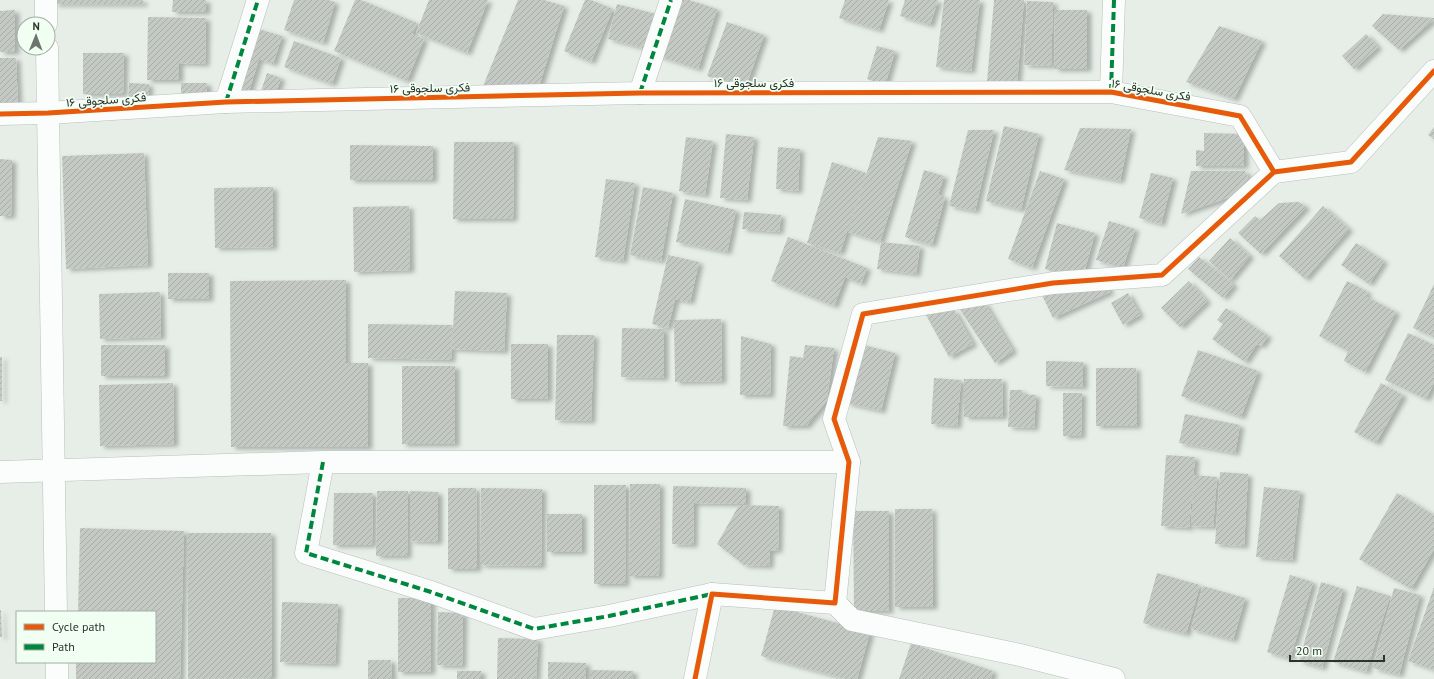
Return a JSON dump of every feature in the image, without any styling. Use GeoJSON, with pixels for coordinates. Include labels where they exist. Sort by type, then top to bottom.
{"type":"FeatureCollection","features":[{"type":"Feature","properties":{"kind":"street"},"geometry":{"type":"LineString","coordinates":[[46,0],[46,16]]}},
{"type":"Feature","properties":{"kind":"street"},"geometry":{"type":"LineString","coordinates":[[226,102],[258,0]]}},
{"type":"Feature","properties":{"kind":"street"},"geometry":{"type":"LineString","coordinates":[[640,93],[671,0]]}},
{"type":"Feature","properties":{"kind":"street"},"geometry":{"type":"LineString","coordinates":[[1111,92],[1114,0]]}},
{"type":"Feature","properties":{"kind":"street"},"geometry":{"type":"LineString","coordinates":[[47,56],[56,611]]}},
{"type":"Feature","properties":{"kind":"street"},"geometry":{"type":"LineString","coordinates":[[835,603],[849,462],[834,419],[863,314],[1053,283],[1162,275],[1274,172],[1351,162],[1434,71]]}},
{"type":"Feature","properties":{"kind":"street","name":"فکری سلجوقی ۱۶"},"geometry":{"type":"LineString","coordinates":[[0,114],[48,113],[226,102],[640,93],[1111,92],[1240,116],[1274,172]]}},
{"type":"Feature","properties":{"kind":"street"},"geometry":{"type":"LineString","coordinates":[[0,472],[323,462],[849,462]]}},
{"type":"Feature","properties":{"kind":"street"},"geometry":{"type":"LineString","coordinates":[[323,462],[306,553],[431,592],[534,629],[609,616],[712,594],[835,603],[852,620],[1020,656],[1114,679]]}},
{"type":"Feature","properties":{"kind":"street"},"geometry":{"type":"LineString","coordinates":[[695,679],[712,594]]}},
{"type":"Feature","properties":{"kind":"street"},"geometry":{"type":"LineString","coordinates":[[57,663],[58,679]]}},
{"type":"Feature","properties":{"kind":"building"},"geometry":{"type":"Polygon","coordinates":[[[54,0],[143,0],[143,4],[54,4],[54,0]]]}},
{"type":"Feature","properties":{"kind":"building"},"geometry":{"type":"Polygon","coordinates":[[[173,0],[206,0],[206,12],[172,12],[173,0]]]}},
{"type":"Feature","properties":{"kind":"building"},"geometry":{"type":"Polygon","coordinates":[[[294,0],[328,0],[335,2],[323,43],[284,30],[294,0]]]}},
{"type":"Feature","properties":{"kind":"building"},"geometry":{"type":"Polygon","coordinates":[[[355,0],[361,0],[417,23],[412,34],[424,39],[407,81],[334,51],[355,0]]]}},
{"type":"Feature","properties":{"kind":"building"},"geometry":{"type":"Polygon","coordinates":[[[429,0],[488,0],[467,53],[416,33],[429,0]]]}},
{"type":"Feature","properties":{"kind":"building"},"geometry":{"type":"Polygon","coordinates":[[[518,0],[544,0],[564,6],[539,86],[483,86],[518,0]]]}},
{"type":"Feature","properties":{"kind":"building"},"geometry":{"type":"Polygon","coordinates":[[[585,0],[591,0],[613,9],[591,62],[564,51],[585,0]]]}},
{"type":"Feature","properties":{"kind":"building"},"geometry":{"type":"Polygon","coordinates":[[[673,0],[689,0],[717,9],[698,69],[655,55],[673,0]]]}},
{"type":"Feature","properties":{"kind":"building"},"geometry":{"type":"Polygon","coordinates":[[[845,0],[889,0],[879,30],[839,18],[845,0]]]}},
{"type":"Feature","properties":{"kind":"building"},"geometry":{"type":"Polygon","coordinates":[[[905,0],[938,0],[930,25],[900,16],[905,0]]]}},
{"type":"Feature","properties":{"kind":"building"},"geometry":{"type":"Polygon","coordinates":[[[944,0],[980,0],[971,71],[936,67],[944,0]]]}},
{"type":"Feature","properties":{"kind":"building"},"geometry":{"type":"Polygon","coordinates":[[[994,0],[1024,0],[1017,83],[987,81],[994,0]]]}},
{"type":"Feature","properties":{"kind":"building"},"geometry":{"type":"Polygon","coordinates":[[[1027,1],[1053,2],[1051,66],[1024,65],[1027,1]]]}},
{"type":"Feature","properties":{"kind":"building"},"geometry":{"type":"Polygon","coordinates":[[[617,4],[660,15],[651,50],[608,39],[617,4]]]}},
{"type":"Feature","properties":{"kind":"building"},"geometry":{"type":"Polygon","coordinates":[[[15,10],[15,52],[0,52],[0,11],[15,10]]]}},
{"type":"Feature","properties":{"kind":"building"},"geometry":{"type":"Polygon","coordinates":[[[1055,10],[1087,10],[1087,69],[1054,69],[1055,10]]]}},
{"type":"Feature","properties":{"kind":"building"},"geometry":{"type":"Polygon","coordinates":[[[1383,14],[1434,19],[1399,50],[1372,26],[1383,14]]]}},
{"type":"Feature","properties":{"kind":"building"},"geometry":{"type":"Polygon","coordinates":[[[148,17],[206,18],[205,64],[179,63],[179,80],[147,80],[148,17]]]}},
{"type":"Feature","properties":{"kind":"building"},"geometry":{"type":"Polygon","coordinates":[[[727,22],[764,35],[745,89],[707,76],[727,22]]]}},
{"type":"Feature","properties":{"kind":"building"},"geometry":{"type":"Polygon","coordinates":[[[1219,26],[1262,41],[1234,99],[1186,82],[1219,26]]]}},
{"type":"Feature","properties":{"kind":"building"},"geometry":{"type":"Polygon","coordinates":[[[255,28],[282,36],[273,64],[259,59],[248,94],[235,90],[255,28]]]}},
{"type":"Feature","properties":{"kind":"building"},"geometry":{"type":"Polygon","coordinates":[[[1366,34],[1378,47],[1354,69],[1342,56],[1366,34]]]}},
{"type":"Feature","properties":{"kind":"building"},"geometry":{"type":"Polygon","coordinates":[[[294,41],[341,58],[332,84],[284,67],[294,41]]]}},
{"type":"Feature","properties":{"kind":"building"},"geometry":{"type":"Polygon","coordinates":[[[877,46],[895,51],[885,85],[867,79],[877,46]]]}},
{"type":"Feature","properties":{"kind":"building"},"geometry":{"type":"Polygon","coordinates":[[[83,53],[124,53],[123,94],[83,94],[83,53]]]}},
{"type":"Feature","properties":{"kind":"building"},"geometry":{"type":"Polygon","coordinates":[[[0,58],[16,58],[18,106],[0,107],[0,58]]]}},
{"type":"Feature","properties":{"kind":"building"},"geometry":{"type":"Polygon","coordinates":[[[267,73],[281,78],[274,99],[260,94],[267,73]]]}},
{"type":"Feature","properties":{"kind":"building"},"geometry":{"type":"Polygon","coordinates":[[[129,83],[149,84],[148,102],[128,102],[129,83]]]}},
{"type":"Feature","properties":{"kind":"building"},"geometry":{"type":"Polygon","coordinates":[[[181,83],[207,83],[207,99],[181,99],[181,83]]]}},
{"type":"Feature","properties":{"kind":"building"},"geometry":{"type":"Polygon","coordinates":[[[1004,126],[1039,134],[1021,210],[986,201],[1004,126]]]}},
{"type":"Feature","properties":{"kind":"building"},"geometry":{"type":"Polygon","coordinates":[[[1434,127],[1434,139],[1428,135],[1434,127]]]}},
{"type":"Feature","properties":{"kind":"building"},"geometry":{"type":"Polygon","coordinates":[[[1080,128],[1131,129],[1120,181],[1064,170],[1080,128]]]}},
{"type":"Feature","properties":{"kind":"building"},"geometry":{"type":"Polygon","coordinates":[[[968,130],[994,130],[975,211],[949,206],[968,130]]]}},
{"type":"Feature","properties":{"kind":"building"},"geometry":{"type":"Polygon","coordinates":[[[1204,133],[1244,134],[1244,166],[1196,166],[1196,150],[1204,151],[1204,133]]]}},
{"type":"Feature","properties":{"kind":"building"},"geometry":{"type":"Polygon","coordinates":[[[726,134],[754,137],[747,200],[720,198],[726,134]]]}},
{"type":"Feature","properties":{"kind":"building"},"geometry":{"type":"Polygon","coordinates":[[[686,137],[713,141],[705,195],[679,191],[686,137]]]}},
{"type":"Feature","properties":{"kind":"building"},"geometry":{"type":"Polygon","coordinates":[[[878,137],[912,141],[880,242],[848,232],[878,137]]]}},
{"type":"Feature","properties":{"kind":"building"},"geometry":{"type":"Polygon","coordinates":[[[454,142],[514,142],[513,219],[453,219],[454,142]]]}},
{"type":"Feature","properties":{"kind":"building"},"geometry":{"type":"Polygon","coordinates":[[[350,145],[433,146],[433,180],[350,180],[350,145]]]}},
{"type":"Feature","properties":{"kind":"building"},"geometry":{"type":"Polygon","coordinates":[[[778,147],[800,149],[798,191],[776,189],[778,147]]]}},
{"type":"Feature","properties":{"kind":"building"},"geometry":{"type":"Polygon","coordinates":[[[144,153],[148,265],[66,269],[62,156],[144,153]]]}},
{"type":"Feature","properties":{"kind":"building"},"geometry":{"type":"Polygon","coordinates":[[[0,159],[12,160],[11,216],[0,216],[0,159]]]}},
{"type":"Feature","properties":{"kind":"building"},"geometry":{"type":"Polygon","coordinates":[[[832,162],[866,173],[840,253],[807,243],[832,162]]]}},
{"type":"Feature","properties":{"kind":"building"},"geometry":{"type":"Polygon","coordinates":[[[924,170],[944,176],[938,195],[945,197],[932,245],[905,237],[924,170]]]}},
{"type":"Feature","properties":{"kind":"building"},"geometry":{"type":"Polygon","coordinates":[[[1040,171],[1064,179],[1032,268],[1008,259],[1040,171]]]}},
{"type":"Feature","properties":{"kind":"building"},"geometry":{"type":"Polygon","coordinates":[[[1191,171],[1245,171],[1253,189],[1181,214],[1191,171]]]}},
{"type":"Feature","properties":{"kind":"building"},"geometry":{"type":"Polygon","coordinates":[[[1151,173],[1173,178],[1161,224],[1139,218],[1151,173]]]}},
{"type":"Feature","properties":{"kind":"building"},"geometry":{"type":"Polygon","coordinates":[[[606,179],[635,183],[623,261],[595,257],[606,179]]]}},
{"type":"Feature","properties":{"kind":"building"},"geometry":{"type":"Polygon","coordinates":[[[273,187],[273,247],[215,248],[214,188],[273,187]]]}},
{"type":"Feature","properties":{"kind":"building"},"geometry":{"type":"Polygon","coordinates":[[[643,187],[673,193],[661,261],[630,255],[643,187]]]}},
{"type":"Feature","properties":{"kind":"building"},"geometry":{"type":"Polygon","coordinates":[[[685,199],[736,210],[727,252],[676,242],[685,199]]]}},
{"type":"Feature","properties":{"kind":"building"},"geometry":{"type":"Polygon","coordinates":[[[1299,202],[1306,207],[1261,254],[1238,233],[1255,216],[1260,220],[1279,203],[1299,202]]]}},
{"type":"Feature","properties":{"kind":"building"},"geometry":{"type":"Polygon","coordinates":[[[409,206],[410,270],[354,272],[353,207],[409,206]]]}},
{"type":"Feature","properties":{"kind":"building"},"geometry":{"type":"Polygon","coordinates":[[[1323,206],[1349,229],[1305,279],[1279,256],[1323,206]]]}},
{"type":"Feature","properties":{"kind":"building"},"geometry":{"type":"Polygon","coordinates":[[[744,212],[781,215],[779,232],[742,229],[744,212]]]}},
{"type":"Feature","properties":{"kind":"building"},"geometry":{"type":"Polygon","coordinates":[[[1109,221],[1135,229],[1123,268],[1096,260],[1109,221]]]}},
{"type":"Feature","properties":{"kind":"building"},"geometry":{"type":"Polygon","coordinates":[[[1057,223],[1095,233],[1082,280],[1045,269],[1057,223]]]}},
{"type":"Feature","properties":{"kind":"building"},"geometry":{"type":"Polygon","coordinates":[[[788,237],[867,268],[861,284],[845,277],[834,306],[771,281],[788,237]]]}},
{"type":"Feature","properties":{"kind":"building"},"geometry":{"type":"Polygon","coordinates":[[[1230,238],[1250,256],[1230,280],[1209,261],[1230,238]]]}},
{"type":"Feature","properties":{"kind":"building"},"geometry":{"type":"Polygon","coordinates":[[[881,242],[920,246],[916,274],[877,269],[881,242]]]}},
{"type":"Feature","properties":{"kind":"building"},"geometry":{"type":"Polygon","coordinates":[[[1356,243],[1384,261],[1369,284],[1341,265],[1356,243]]]}},
{"type":"Feature","properties":{"kind":"building"},"geometry":{"type":"Polygon","coordinates":[[[668,255],[699,262],[690,302],[675,299],[668,328],[652,324],[668,255]]]}},
{"type":"Feature","properties":{"kind":"building"},"geometry":{"type":"Polygon","coordinates":[[[1199,257],[1234,285],[1223,298],[1188,269],[1199,257]]]}},
{"type":"Feature","properties":{"kind":"building"},"geometry":{"type":"Polygon","coordinates":[[[168,273],[209,273],[209,299],[168,299],[168,273]]]}},
{"type":"Feature","properties":{"kind":"building"},"geometry":{"type":"Polygon","coordinates":[[[346,280],[346,363],[368,363],[368,447],[231,447],[230,281],[346,280]]]}},
{"type":"Feature","properties":{"kind":"building"},"geometry":{"type":"Polygon","coordinates":[[[1189,281],[1207,301],[1180,327],[1161,308],[1189,281]]]}},
{"type":"Feature","properties":{"kind":"building"},"geometry":{"type":"Polygon","coordinates":[[[1347,281],[1368,292],[1365,296],[1396,312],[1365,372],[1344,361],[1348,351],[1319,336],[1347,281]]]}},
{"type":"Feature","properties":{"kind":"building"},"geometry":{"type":"Polygon","coordinates":[[[1106,284],[1110,292],[1053,318],[1042,295],[1106,284]]]}},
{"type":"Feature","properties":{"kind":"building"},"geometry":{"type":"Polygon","coordinates":[[[1434,284],[1434,337],[1413,328],[1434,284]]]}},
{"type":"Feature","properties":{"kind":"building"},"geometry":{"type":"Polygon","coordinates":[[[455,291],[507,293],[504,351],[452,349],[455,291]]]}},
{"type":"Feature","properties":{"kind":"building"},"geometry":{"type":"Polygon","coordinates":[[[160,292],[161,337],[100,339],[99,294],[160,292]]]}},
{"type":"Feature","properties":{"kind":"building"},"geometry":{"type":"Polygon","coordinates":[[[1128,293],[1140,315],[1123,325],[1111,303],[1128,293]]]}},
{"type":"Feature","properties":{"kind":"building"},"geometry":{"type":"Polygon","coordinates":[[[984,302],[1013,351],[995,363],[959,308],[984,302]]]}},
{"type":"Feature","properties":{"kind":"building"},"geometry":{"type":"Polygon","coordinates":[[[1226,308],[1268,336],[1261,346],[1257,344],[1245,362],[1212,339],[1223,324],[1217,320],[1226,308]]]}},
{"type":"Feature","properties":{"kind":"building"},"geometry":{"type":"Polygon","coordinates":[[[954,310],[973,344],[949,357],[926,315],[954,310]]]}},
{"type":"Feature","properties":{"kind":"building"},"geometry":{"type":"Polygon","coordinates":[[[721,319],[722,381],[675,382],[674,320],[721,319]]]}},
{"type":"Feature","properties":{"kind":"building"},"geometry":{"type":"Polygon","coordinates":[[[368,324],[452,325],[451,360],[368,358],[368,324]]]}},
{"type":"Feature","properties":{"kind":"building"},"geometry":{"type":"Polygon","coordinates":[[[622,328],[664,329],[664,378],[621,377],[622,328]]]}},
{"type":"Feature","properties":{"kind":"building"},"geometry":{"type":"Polygon","coordinates":[[[1408,333],[1434,345],[1434,383],[1426,399],[1385,380],[1408,333]]]}},
{"type":"Feature","properties":{"kind":"building"},"geometry":{"type":"Polygon","coordinates":[[[557,335],[594,335],[591,421],[555,420],[557,335]]]}},
{"type":"Feature","properties":{"kind":"building"},"geometry":{"type":"Polygon","coordinates":[[[741,336],[771,344],[770,395],[740,395],[741,336]]]}},
{"type":"Feature","properties":{"kind":"building"},"geometry":{"type":"Polygon","coordinates":[[[511,344],[548,344],[548,399],[511,399],[511,344]]]}},
{"type":"Feature","properties":{"kind":"building"},"geometry":{"type":"Polygon","coordinates":[[[860,344],[895,353],[881,411],[846,403],[860,344]]]}},
{"type":"Feature","properties":{"kind":"building"},"geometry":{"type":"Polygon","coordinates":[[[101,345],[165,345],[165,376],[101,376],[101,345]]]}},
{"type":"Feature","properties":{"kind":"building"},"geometry":{"type":"Polygon","coordinates":[[[805,345],[834,348],[827,400],[806,426],[783,426],[790,356],[803,358],[805,345]]]}},
{"type":"Feature","properties":{"kind":"building"},"geometry":{"type":"Polygon","coordinates":[[[1198,350],[1258,371],[1241,417],[1181,396],[1198,350]]]}},
{"type":"Feature","properties":{"kind":"building"},"geometry":{"type":"Polygon","coordinates":[[[0,357],[2,357],[2,401],[0,401],[0,357]]]}},
{"type":"Feature","properties":{"kind":"building"},"geometry":{"type":"Polygon","coordinates":[[[1046,361],[1083,362],[1083,387],[1046,386],[1046,361]]]}},
{"type":"Feature","properties":{"kind":"building"},"geometry":{"type":"Polygon","coordinates":[[[402,366],[455,366],[455,444],[402,444],[402,366]]]}},
{"type":"Feature","properties":{"kind":"building"},"geometry":{"type":"Polygon","coordinates":[[[1096,368],[1136,368],[1137,426],[1096,426],[1096,368]]]}},
{"type":"Feature","properties":{"kind":"building"},"geometry":{"type":"Polygon","coordinates":[[[934,378],[961,380],[957,426],[931,424],[934,378]]]}},
{"type":"Feature","properties":{"kind":"building"},"geometry":{"type":"Polygon","coordinates":[[[964,379],[1002,379],[1003,417],[964,417],[964,379]]]}},
{"type":"Feature","properties":{"kind":"building"},"geometry":{"type":"Polygon","coordinates":[[[173,383],[174,444],[100,446],[99,385],[173,383]]]}},
{"type":"Feature","properties":{"kind":"building"},"geometry":{"type":"Polygon","coordinates":[[[1381,383],[1403,395],[1376,443],[1354,432],[1381,383]]]}},
{"type":"Feature","properties":{"kind":"building"},"geometry":{"type":"Polygon","coordinates":[[[1010,390],[1022,390],[1022,394],[1036,395],[1034,428],[1008,427],[1010,390]]]}},
{"type":"Feature","properties":{"kind":"building"},"geometry":{"type":"Polygon","coordinates":[[[1063,393],[1082,393],[1081,436],[1063,436],[1063,393]]]}},
{"type":"Feature","properties":{"kind":"building"},"geometry":{"type":"Polygon","coordinates":[[[1185,414],[1240,425],[1235,453],[1179,443],[1185,414]]]}},
{"type":"Feature","properties":{"kind":"building"},"geometry":{"type":"Polygon","coordinates":[[[1166,455],[1195,457],[1189,528],[1161,526],[1166,455]]]}},
{"type":"Feature","properties":{"kind":"building"},"geometry":{"type":"Polygon","coordinates":[[[1220,472],[1248,474],[1244,546],[1215,544],[1220,472]]]}},
{"type":"Feature","properties":{"kind":"building"},"geometry":{"type":"Polygon","coordinates":[[[1194,475],[1217,477],[1213,527],[1191,526],[1194,475]]]}},
{"type":"Feature","properties":{"kind":"building"},"geometry":{"type":"Polygon","coordinates":[[[630,484],[660,484],[659,576],[629,576],[630,484]]]}},
{"type":"Feature","properties":{"kind":"building"},"geometry":{"type":"Polygon","coordinates":[[[594,485],[626,485],[625,584],[594,584],[594,485]]]}},
{"type":"Feature","properties":{"kind":"building"},"geometry":{"type":"Polygon","coordinates":[[[673,486],[746,488],[746,504],[694,503],[693,545],[672,544],[673,486]]]}},
{"type":"Feature","properties":{"kind":"building"},"geometry":{"type":"Polygon","coordinates":[[[1264,487],[1300,491],[1292,560],[1256,557],[1264,487]]]}},
{"type":"Feature","properties":{"kind":"building"},"geometry":{"type":"Polygon","coordinates":[[[448,488],[476,488],[477,569],[448,569],[448,488]]]}},
{"type":"Feature","properties":{"kind":"building"},"geometry":{"type":"Polygon","coordinates":[[[481,488],[542,489],[541,566],[480,565],[481,488]]]}},
{"type":"Feature","properties":{"kind":"building"},"geometry":{"type":"Polygon","coordinates":[[[377,491],[408,491],[407,556],[376,556],[377,491]]]}},
{"type":"Feature","properties":{"kind":"building"},"geometry":{"type":"Polygon","coordinates":[[[410,491],[438,492],[438,542],[410,541],[410,491]]]}},
{"type":"Feature","properties":{"kind":"building"},"geometry":{"type":"Polygon","coordinates":[[[334,493],[373,493],[372,545],[333,545],[334,493]]]}},
{"type":"Feature","properties":{"kind":"building"},"geometry":{"type":"Polygon","coordinates":[[[1397,493],[1434,515],[1434,549],[1411,589],[1359,559],[1397,493]]]}},
{"type":"Feature","properties":{"kind":"building"},"geometry":{"type":"Polygon","coordinates":[[[739,505],[779,506],[778,550],[770,551],[769,566],[744,565],[717,544],[739,505]]]}},
{"type":"Feature","properties":{"kind":"building"},"geometry":{"type":"Polygon","coordinates":[[[895,509],[932,509],[933,607],[895,607],[895,509]]]}},
{"type":"Feature","properties":{"kind":"building"},"geometry":{"type":"Polygon","coordinates":[[[853,511],[889,511],[889,611],[854,611],[853,511]]]}},
{"type":"Feature","properties":{"kind":"building"},"geometry":{"type":"Polygon","coordinates":[[[547,514],[582,514],[582,552],[547,552],[547,514]]]}},
{"type":"Feature","properties":{"kind":"building"},"geometry":{"type":"Polygon","coordinates":[[[80,528],[184,531],[180,679],[76,679],[76,663],[156,663],[156,611],[78,611],[80,528]]]}},
{"type":"Feature","properties":{"kind":"building"},"geometry":{"type":"Polygon","coordinates":[[[187,533],[271,533],[272,678],[188,679],[187,533]]]}},
{"type":"Feature","properties":{"kind":"building"},"geometry":{"type":"Polygon","coordinates":[[[1157,573],[1200,585],[1186,634],[1143,623],[1157,573]]]}},
{"type":"Feature","properties":{"kind":"building"},"geometry":{"type":"Polygon","coordinates":[[[1290,575],[1313,582],[1290,659],[1267,652],[1290,575]]]}},
{"type":"Feature","properties":{"kind":"building"},"geometry":{"type":"Polygon","coordinates":[[[1321,582],[1343,589],[1322,668],[1299,661],[1321,582]]]}},
{"type":"Feature","properties":{"kind":"building"},"geometry":{"type":"Polygon","coordinates":[[[1203,586],[1245,598],[1233,640],[1191,629],[1203,586]]]}},
{"type":"Feature","properties":{"kind":"building"},"geometry":{"type":"Polygon","coordinates":[[[1357,586],[1390,596],[1366,672],[1333,662],[1357,586]]]}},
{"type":"Feature","properties":{"kind":"building"},"geometry":{"type":"Polygon","coordinates":[[[1434,587],[1434,670],[1408,661],[1434,587]]]}},
{"type":"Feature","properties":{"kind":"building"},"geometry":{"type":"Polygon","coordinates":[[[1394,588],[1420,595],[1399,675],[1373,668],[1394,588]]]}},
{"type":"Feature","properties":{"kind":"building"},"geometry":{"type":"Polygon","coordinates":[[[398,598],[431,598],[431,672],[398,672],[398,598]]]}},
{"type":"Feature","properties":{"kind":"building"},"geometry":{"type":"Polygon","coordinates":[[[282,602],[338,604],[335,664],[280,662],[282,602]]]}},
{"type":"Feature","properties":{"kind":"building"},"geometry":{"type":"Polygon","coordinates":[[[775,606],[870,632],[857,679],[846,679],[761,656],[775,606]]]}},
{"type":"Feature","properties":{"kind":"building"},"geometry":{"type":"Polygon","coordinates":[[[1,610],[2,637],[0,637],[1,610]]]}},
{"type":"Feature","properties":{"kind":"building"},"geometry":{"type":"Polygon","coordinates":[[[438,612],[463,613],[462,666],[437,665],[438,612]]]}},
{"type":"Feature","properties":{"kind":"building"},"geometry":{"type":"Polygon","coordinates":[[[498,638],[538,639],[536,679],[497,679],[498,638]]]}},
{"type":"Feature","properties":{"kind":"building"},"geometry":{"type":"Polygon","coordinates":[[[911,643],[993,671],[991,679],[899,679],[911,643]]]}},
{"type":"Feature","properties":{"kind":"building"},"geometry":{"type":"Polygon","coordinates":[[[368,660],[391,660],[392,679],[368,679],[368,660]]]}},
{"type":"Feature","properties":{"kind":"building"},"geometry":{"type":"Polygon","coordinates":[[[548,662],[586,663],[586,679],[548,679],[548,662]]]}},
{"type":"Feature","properties":{"kind":"building"},"geometry":{"type":"Polygon","coordinates":[[[590,670],[633,671],[633,679],[590,679],[590,670]]]}},
{"type":"Feature","properties":{"kind":"building"},"geometry":{"type":"Polygon","coordinates":[[[457,671],[481,671],[481,679],[457,679],[457,671]]]}},
{"type":"Feature","properties":{"kind":"marked path"},"geometry":{"type":"LineString","coordinates":[[226,102],[258,0]]}},
{"type":"Feature","properties":{"kind":"marked path"},"geometry":{"type":"LineString","coordinates":[[640,93],[671,0]]}},
{"type":"Feature","properties":{"kind":"marked path"},"geometry":{"type":"LineString","coordinates":[[1111,92],[1114,0]]}},
{"type":"Feature","properties":{"kind":"marked path"},"geometry":{"type":"LineString","coordinates":[[323,462],[306,553],[431,592],[534,629],[609,616],[712,594]]}},
{"type":"Feature","properties":{"kind":"cycle path"},"geometry":{"type":"LineString","coordinates":[[0,114],[48,113],[226,102],[640,93],[1111,92],[1240,116],[1274,172],[1351,162],[1434,71]]}},
{"type":"Feature","properties":{"kind":"cycle path"},"geometry":{"type":"LineString","coordinates":[[695,679],[712,594],[835,603],[849,462],[834,419],[863,314],[1053,283],[1162,275],[1274,172]]}}]}
